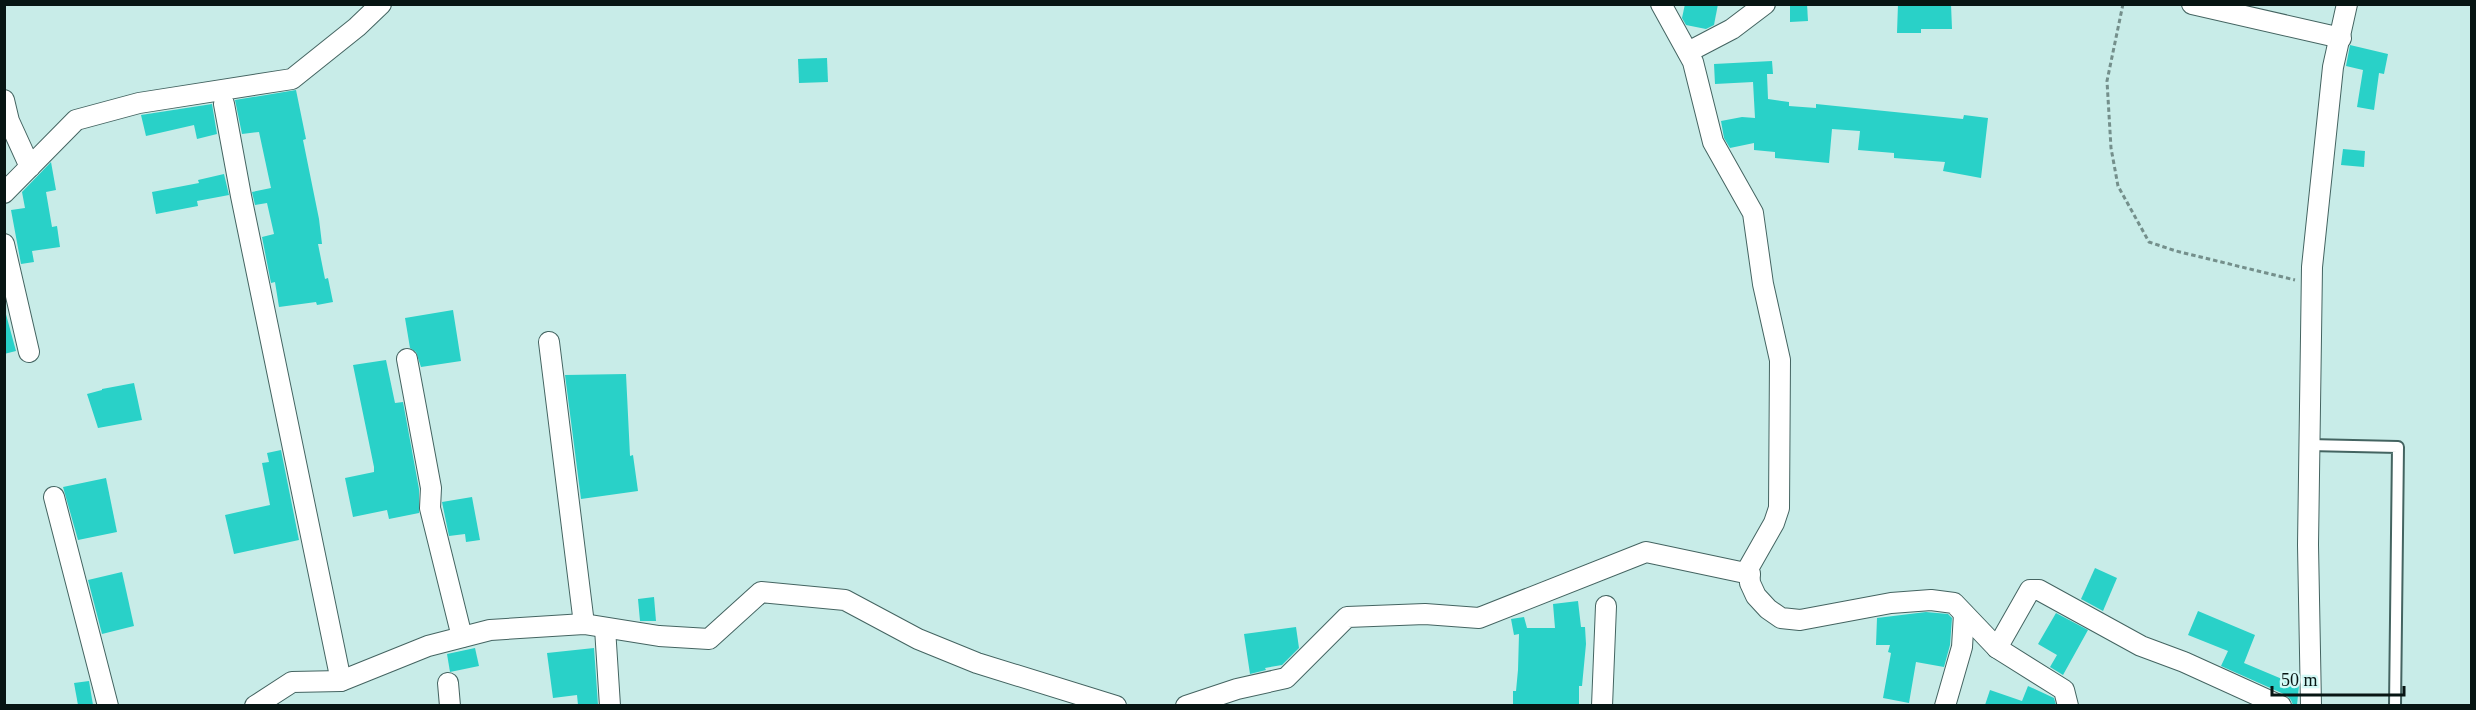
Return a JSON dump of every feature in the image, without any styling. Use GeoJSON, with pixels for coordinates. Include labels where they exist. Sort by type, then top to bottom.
{"type":"FeatureCollection","features":[{"type":"Feature","properties":{"kind":"street"},"geometry":{"type":"LineString","coordinates":[[4,193],[75,120],[139,103],[292,79],[357,27],[381,4]]}},
{"type":"Feature","properties":{"kind":"street"},"geometry":{"type":"LineString","coordinates":[[1661,4],[1694,62],[1713,142],[1753,213],[1763,284],[1780,360],[1779,508],[1774,524],[1749,567],[1750,583],[1756,596],[1768,609],[1781,618],[1800,620],[1891,603],[1931,600],[1954,603],[1997,648],[2064,690],[2068,705]]}},
{"type":"Feature","properties":{"kind":"street"},"geometry":{"type":"LineString","coordinates":[[1688,52],[1732,29],[1765,4]]}},
{"type":"Feature","properties":{"kind":"street"},"geometry":{"type":"LineString","coordinates":[[2192,4],[2341,38]]}},
{"type":"Feature","properties":{"kind":"street"},"geometry":{"type":"LineString","coordinates":[[2311,705],[2308,544],[2312,284],[2333,67],[2347,4]]}},
{"type":"Feature","properties":{"kind":"street"},"geometry":{"type":"LineString","coordinates":[[4,100],[12,129],[30,167]]}},
{"type":"Feature","properties":{"kind":"street"},"geometry":{"type":"LineString","coordinates":[[225,104],[241,196],[341,681]]}},
{"type":"Feature","properties":{"kind":"street"},"geometry":{"type":"LineString","coordinates":[[4,243],[28,352]]}},
{"type":"Feature","properties":{"kind":"street"},"geometry":{"type":"LineString","coordinates":[[549,342],[584,624]]}},
{"type":"Feature","properties":{"kind":"street"},"geometry":{"type":"LineString","coordinates":[[407,359],[431,488],[430,508],[462,637]]}},
{"type":"Feature","properties":{"kind":"street"},"geometry":{"type":"LineString","coordinates":[[54,497],[108,705]]}},
{"type":"Feature","properties":{"kind":"street"},"geometry":{"type":"LineString","coordinates":[[1186,705],[1237,689],[1286,678],[1347,617],[1425,614],[1479,618],[1646,552],[1750,574]]}},
{"type":"Feature","properties":{"kind":"street"},"geometry":{"type":"LineString","coordinates":[[1997,648],[2030,590],[2038,590],[2141,646],[2184,662],[2281,705]]}},
{"type":"Feature","properties":{"kind":"street"},"geometry":{"type":"LineString","coordinates":[[255,705],[292,682],[341,681],[428,646],[489,630],[584,624],[659,636],[709,639],[761,592],[845,600],[918,639],[977,663],[1116,705]]}},
{"type":"Feature","properties":{"kind":"street"},"geometry":{"type":"LineString","coordinates":[[1602,705],[1606,606]]}},
{"type":"Feature","properties":{"kind":"street"},"geometry":{"type":"LineString","coordinates":[[1945,705],[1962,647],[1964,614]]}},
{"type":"Feature","properties":{"kind":"street"},"geometry":{"type":"LineString","coordinates":[[605,628],[610,705]]}},
{"type":"Feature","properties":{"kind":"street"},"geometry":{"type":"LineString","coordinates":[[448,683],[450,705]]}},
{"type":"Feature","properties":{"kind":"lane"},"geometry":{"type":"LineString","coordinates":[[2309,445],[2398,447],[2395,705]]}},
{"type":"Feature","properties":{"kind":"path"},"geometry":{"type":"LineString","coordinates":[[2123,4],[2107,81],[2111,148],[2118,186],[2149,242],[2269,275],[2312,284]]}},
{"type":"Feature","properties":{"kind":"building"},"geometry":{"type":"Polygon","coordinates":[[[1685,4],[1718,4],[1714,25],[1706,29],[1686,25],[1682,18],[1685,4]]]}},
{"type":"Feature","properties":{"kind":"building"},"geometry":{"type":"Polygon","coordinates":[[[1790,4],[1807,4],[1808,21],[1790,22],[1790,4]]]}},
{"type":"Feature","properties":{"kind":"building"},"geometry":{"type":"Polygon","coordinates":[[[1898,4],[1951,4],[1952,29],[1921,29],[1921,33],[1897,33],[1898,4]]]}},
{"type":"Feature","properties":{"kind":"building"},"geometry":{"type":"Polygon","coordinates":[[[2350,45],[2388,54],[2384,74],[2379,73],[2374,110],[2357,107],[2363,70],[2346,66],[2350,45]]]}},
{"type":"Feature","properties":{"kind":"building"},"geometry":{"type":"Polygon","coordinates":[[[827,58],[828,82],[799,83],[798,59],[827,58]]]}},
{"type":"Feature","properties":{"kind":"building"},"geometry":{"type":"Polygon","coordinates":[[[1772,61],[1773,74],[1767,74],[1768,99],[1789,102],[1789,106],[1816,108],[1816,104],[1963,119],[1964,115],[1988,118],[1981,178],[1943,171],[1945,162],[1894,158],[1894,153],[1858,150],[1860,131],[1832,129],[1829,163],[1775,158],[1775,152],[1754,150],[1754,143],[1730,148],[1724,138],[1721,121],[1742,117],[1755,118],[1753,82],[1715,84],[1714,64],[1772,61]]]}},
{"type":"Feature","properties":{"kind":"building"},"geometry":{"type":"Polygon","coordinates":[[[296,90],[306,139],[303,140],[319,219],[322,244],[318,244],[325,279],[328,278],[333,302],[279,307],[275,282],[271,283],[262,237],[274,234],[267,203],[255,205],[252,192],[271,188],[259,132],[242,134],[235,100],[296,90]]]}},
{"type":"Feature","properties":{"kind":"building"},"geometry":{"type":"Polygon","coordinates":[[[212,104],[217,134],[197,139],[194,125],[146,136],[141,115],[212,104]]]}},
{"type":"Feature","properties":{"kind":"building"},"geometry":{"type":"Polygon","coordinates":[[[2343,149],[2365,151],[2364,167],[2341,165],[2343,149]]]}},
{"type":"Feature","properties":{"kind":"building"},"geometry":{"type":"Polygon","coordinates":[[[51,162],[56,190],[46,192],[52,227],[57,226],[60,247],[32,251],[34,262],[21,264],[11,210],[25,208],[22,192],[51,162]]]}},
{"type":"Feature","properties":{"kind":"building"},"geometry":{"type":"Polygon","coordinates":[[[224,174],[229,195],[197,201],[198,206],[156,214],[152,192],[199,183],[198,180],[224,174]]]}},
{"type":"Feature","properties":{"kind":"building"},"geometry":{"type":"Polygon","coordinates":[[[4,307],[16,351],[4,354],[4,307]]]}},
{"type":"Feature","properties":{"kind":"building"},"geometry":{"type":"Polygon","coordinates":[[[453,310],[461,361],[421,367],[416,352],[410,348],[405,318],[453,310]]]}},
{"type":"Feature","properties":{"kind":"building"},"geometry":{"type":"Polygon","coordinates":[[[386,360],[395,403],[403,402],[419,489],[419,513],[389,519],[387,510],[353,517],[345,478],[374,472],[374,467],[353,365],[386,360]]]}},
{"type":"Feature","properties":{"kind":"building"},"geometry":{"type":"Polygon","coordinates":[[[626,374],[630,456],[633,455],[638,491],[581,499],[565,375],[626,374]]]}},
{"type":"Feature","properties":{"kind":"building"},"geometry":{"type":"Polygon","coordinates":[[[134,383],[142,420],[98,428],[87,394],[134,383]]]}},
{"type":"Feature","properties":{"kind":"building"},"geometry":{"type":"Polygon","coordinates":[[[281,450],[299,540],[234,554],[225,515],[270,505],[262,463],[269,462],[267,453],[281,450]]]}},
{"type":"Feature","properties":{"kind":"building"},"geometry":{"type":"Polygon","coordinates":[[[106,478],[117,532],[78,540],[63,487],[106,478]]]}},
{"type":"Feature","properties":{"kind":"building"},"geometry":{"type":"Polygon","coordinates":[[[472,497],[480,540],[466,542],[465,534],[449,536],[442,502],[472,497]]]}},
{"type":"Feature","properties":{"kind":"building"},"geometry":{"type":"Polygon","coordinates":[[[2095,568],[2117,578],[2103,611],[2081,599],[2095,568]]]}},
{"type":"Feature","properties":{"kind":"building"},"geometry":{"type":"Polygon","coordinates":[[[122,572],[134,626],[102,634],[88,580],[122,572]]]}},
{"type":"Feature","properties":{"kind":"building"},"geometry":{"type":"Polygon","coordinates":[[[654,597],[656,621],[640,621],[638,599],[654,597]]]}},
{"type":"Feature","properties":{"kind":"building"},"geometry":{"type":"Polygon","coordinates":[[[1578,601],[1581,627],[1585,627],[1586,644],[1582,686],[1579,686],[1579,705],[1513,705],[1513,691],[1516,691],[1518,670],[1519,634],[1514,635],[1511,619],[1524,617],[1527,628],[1555,628],[1553,604],[1578,601]]]}},
{"type":"Feature","properties":{"kind":"building"},"geometry":{"type":"Polygon","coordinates":[[[2198,611],[2255,635],[2244,663],[2299,686],[2297,705],[2293,705],[2286,695],[2221,666],[2228,651],[2188,635],[2198,611]]]}},
{"type":"Feature","properties":{"kind":"building"},"geometry":{"type":"Polygon","coordinates":[[[1926,612],[1948,614],[1952,618],[1950,645],[1944,667],[1916,662],[1909,703],[1883,698],[1891,653],[1888,652],[1890,645],[1876,645],[1877,618],[1926,612]]]}},
{"type":"Feature","properties":{"kind":"building"},"geometry":{"type":"Polygon","coordinates":[[[2056,613],[2088,630],[2063,675],[2050,667],[2057,655],[2038,644],[2056,613]]]}},
{"type":"Feature","properties":{"kind":"building"},"geometry":{"type":"Polygon","coordinates":[[[1296,627],[1299,648],[1282,665],[1250,674],[1244,634],[1296,627]]]}},
{"type":"Feature","properties":{"kind":"building"},"geometry":{"type":"Polygon","coordinates":[[[475,648],[479,666],[450,672],[447,654],[475,648]]]}},
{"type":"Feature","properties":{"kind":"building"},"geometry":{"type":"Polygon","coordinates":[[[594,648],[598,705],[578,705],[577,695],[553,698],[547,653],[594,648]]]}},
{"type":"Feature","properties":{"kind":"building"},"geometry":{"type":"Polygon","coordinates":[[[89,681],[93,705],[78,705],[74,683],[89,681]]]}},
{"type":"Feature","properties":{"kind":"building"},"geometry":{"type":"Polygon","coordinates":[[[2028,686],[2054,698],[2056,705],[1985,705],[1990,690],[2022,701],[2028,686]]]}}]}
